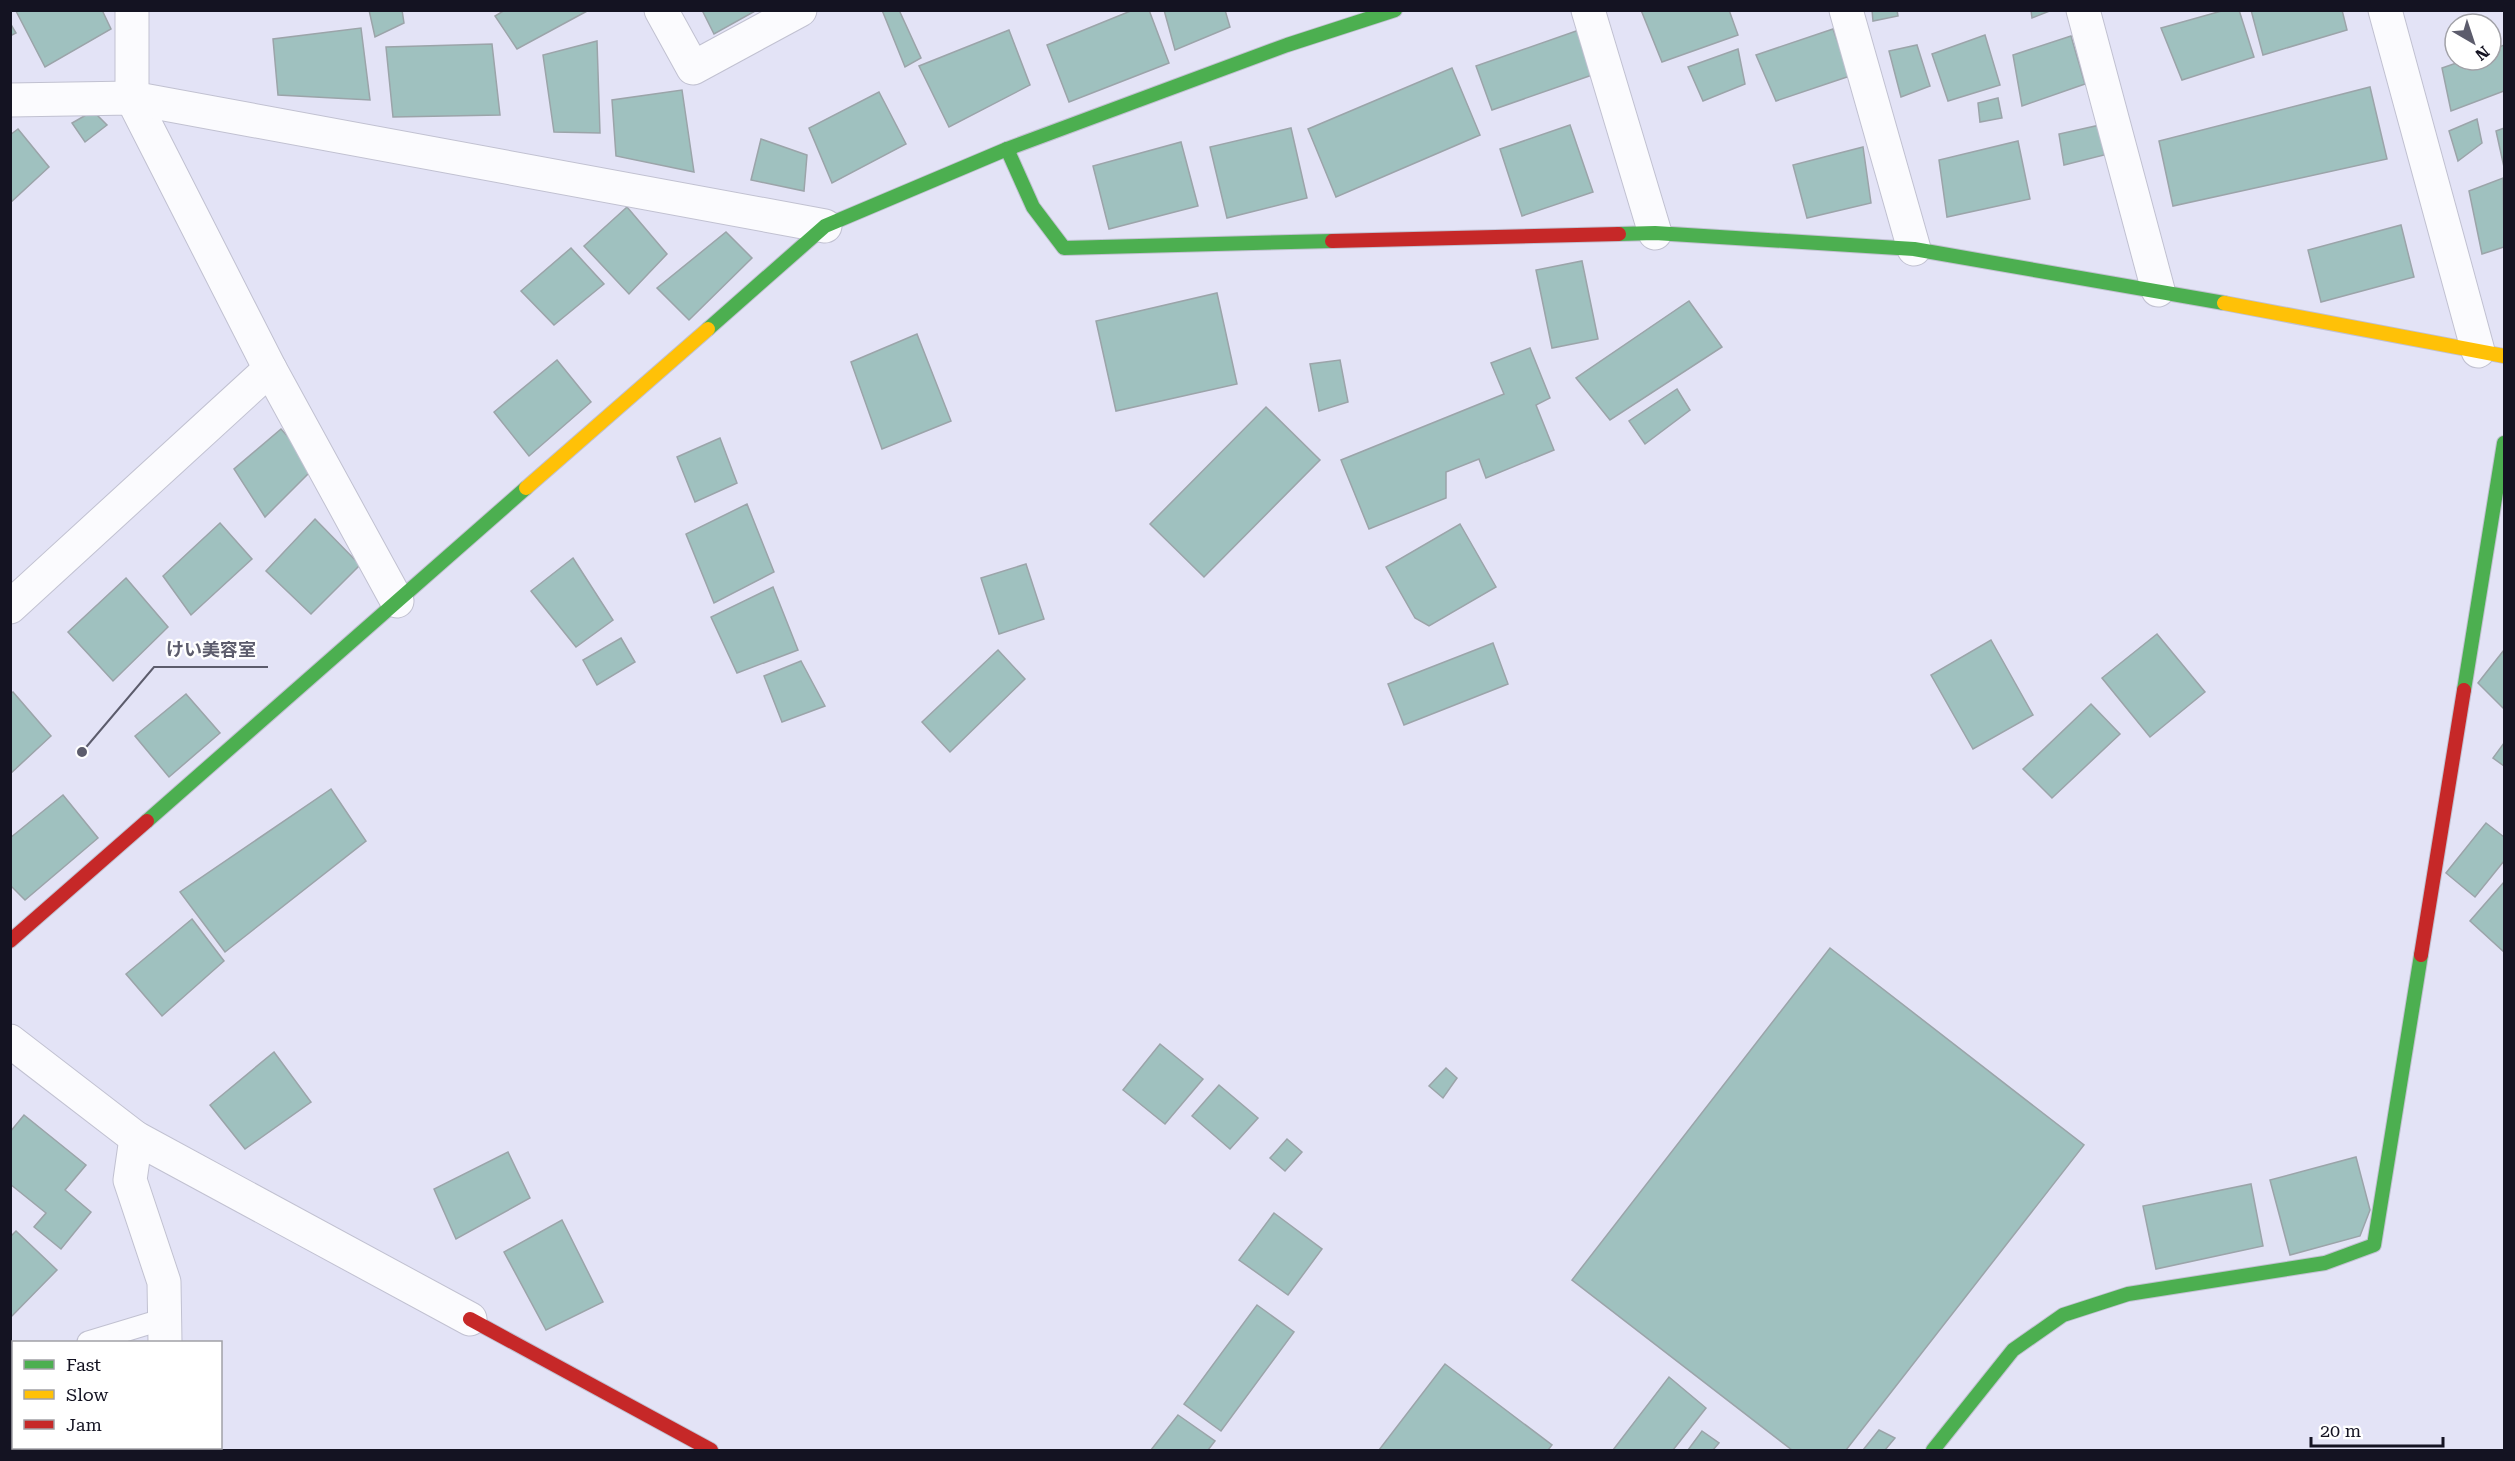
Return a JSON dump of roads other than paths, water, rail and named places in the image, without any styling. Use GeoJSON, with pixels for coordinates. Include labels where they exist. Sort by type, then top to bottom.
{"type":"FeatureCollection","features":[{"type":"Feature","properties":{"kind":"street"},"geometry":{"type":"LineString","coordinates":[[132,10],[132,98],[270,369],[398,602]]}},
{"type":"Feature","properties":{"kind":"street"},"geometry":{"type":"LineString","coordinates":[[661,10],[693,68],[800,10]]}},
{"type":"Feature","properties":{"kind":"street"},"geometry":{"type":"LineString","coordinates":[[10,941],[825,226],[1007,149],[1287,45],[1395,10]]}},
{"type":"Feature","properties":{"kind":"street"},"geometry":{"type":"LineString","coordinates":[[1588,10],[1655,233]]}},
{"type":"Feature","properties":{"kind":"street"},"geometry":{"type":"LineString","coordinates":[[1846,10],[1914,249]]}},
{"type":"Feature","properties":{"kind":"street"},"geometry":{"type":"LineString","coordinates":[[2083,10],[2158,290]]}},
{"type":"Feature","properties":{"kind":"street"},"geometry":{"type":"LineString","coordinates":[[1007,149],[1033,207],[1064,248],[1655,233],[1914,249],[2158,290],[2491,353],[2385,10]]}},
{"type":"Feature","properties":{"kind":"street"},"geometry":{"type":"LineString","coordinates":[[10,100],[132,98],[825,226]]}},
{"type":"Feature","properties":{"kind":"street"},"geometry":{"type":"LineString","coordinates":[[10,607],[270,369]]}},
{"type":"Feature","properties":{"kind":"street"},"geometry":{"type":"LineString","coordinates":[[1933,1450],[2013,1350],[2063,1315],[2128,1294],[2325,1263],[2374,1245],[2505,443]]}},
{"type":"Feature","properties":{"kind":"street"},"geometry":{"type":"LineString","coordinates":[[10,1041],[136,1138],[711,1450]]}},
{"type":"Feature","properties":{"kind":"street"},"geometry":{"type":"LineString","coordinates":[[136,1138],[130,1180],[164,1282],[165,1331]]}},
{"type":"Feature","properties":{"kind":"lane"},"geometry":{"type":"LineString","coordinates":[[95,1341],[165,1331]]}},
{"type":"Feature","properties":{"kind":"place","name":"けい美容室"},"geometry":{"type":"Point","coordinates":[82,752]}}]}
